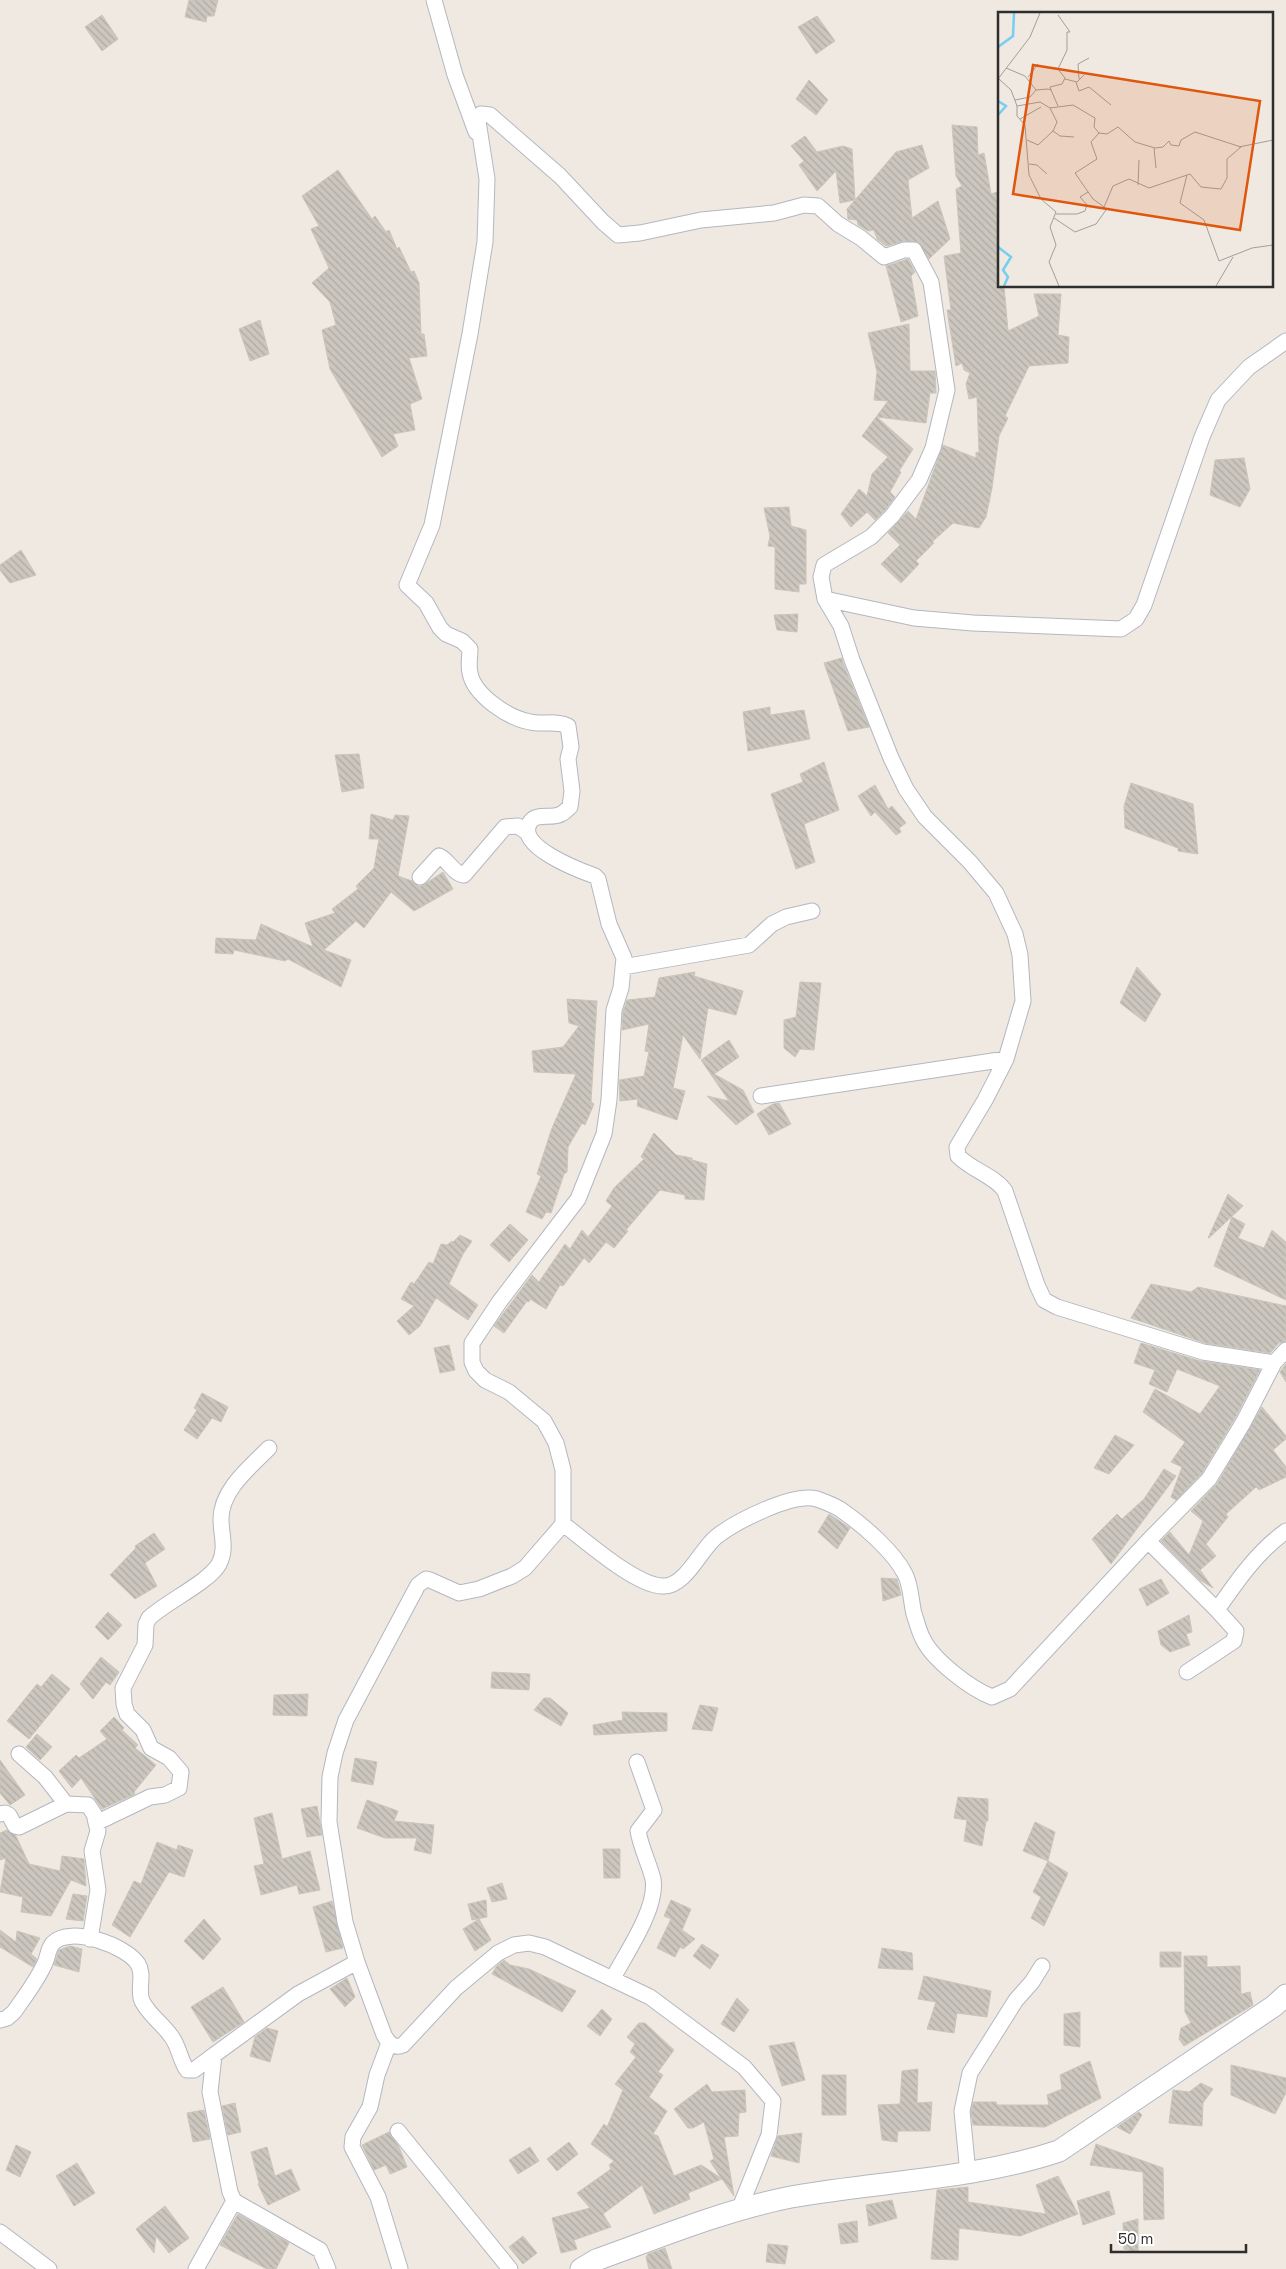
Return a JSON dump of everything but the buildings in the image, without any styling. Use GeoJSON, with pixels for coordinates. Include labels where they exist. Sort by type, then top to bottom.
{"type":"FeatureCollection","features":[{"type":"Feature","properties":{"kind":"main road"},"geometry":{"type":"LineString","coordinates":[[582,2269],[596,2260],[739,2210],[791,2197],[968,2174],[1031,2160],[1059,2151],[1274,2006],[1286,1995]]}},
{"type":"Feature","properties":{"kind":"street"},"geometry":{"type":"LineString","coordinates":[[434,0],[455,75],[482,147]]}},
{"type":"Feature","properties":{"kind":"street"},"geometry":{"type":"LineString","coordinates":[[528,833],[529,824],[535,818],[561,814],[570,807],[572,791],[568,772],[568,759],[571,747],[570,729],[566,724],[531,723],[502,711],[475,687],[469,672],[470,649],[462,641],[440,628],[426,603],[407,586],[432,525],[470,334],[484,242],[487,179],[478,121],[479,117],[485,114],[490,115],[560,176],[603,222],[618,234],[640,233],[701,220],[774,213],[804,204],[818,206],[838,224],[861,238],[884,257],[904,250],[914,250],[931,282],[947,390],[943,414],[933,448],[919,480],[892,516],[871,538],[824,565],[821,577],[825,599],[842,626],[852,660],[890,758],[906,788],[925,817],[970,862],[996,893],[1015,934],[1020,955],[1023,1001],[1006,1059],[985,1100],[957,1147],[958,1156],[976,1171],[997,1181],[1005,1191],[1037,1285],[1044,1300],[1057,1307],[1203,1352],[1274,1363]]}},
{"type":"Feature","properties":{"kind":"street"},"geometry":{"type":"LineString","coordinates":[[825,599],[914,618],[973,623],[1121,629],[1136,619],[1144,605],[1202,437],[1218,400],[1249,367],[1286,341]]}},
{"type":"Feature","properties":{"kind":"street"},"geometry":{"type":"LineString","coordinates":[[420,877],[439,856],[443,857],[457,873],[464,875],[505,827],[518,826],[528,833],[532,841],[550,856],[565,865],[595,876],[598,879],[609,924],[624,958],[621,988],[614,1010],[609,1100],[604,1134],[595,1160],[578,1199],[500,1301],[472,1343],[472,1362],[476,1371],[485,1380],[509,1392],[544,1421],[556,1443],[563,1470],[564,1524],[525,1568],[512,1576],[479,1589],[459,1593],[426,1579],[418,1585],[346,1720],[335,1753],[330,1777],[329,1822],[345,1922],[357,1962],[384,2035],[390,2043],[398,2047],[403,2045],[456,1988],[498,1953],[514,1945],[529,1943],[545,1948],[613,1978],[650,1997],[704,2036],[744,2067],[773,2101],[769,2135],[739,2210]]}},
{"type":"Feature","properties":{"kind":"street"},"geometry":{"type":"LineString","coordinates":[[623,967],[749,945],[772,924],[786,917],[812,911]]}},
{"type":"Feature","properties":{"kind":"street"},"geometry":{"type":"LineString","coordinates":[[761,1096],[1006,1059]]}},
{"type":"Feature","properties":{"kind":"street"},"geometry":{"type":"LineString","coordinates":[[564,1524],[640,1581],[663,1587],[681,1579],[714,1538],[726,1529],[766,1510],[793,1500],[815,1498],[843,1510],[890,1552],[906,1574],[914,1614],[924,1641],[946,1667],[979,1692],[992,1697],[1010,1689],[1148,1540],[1208,1479],[1243,1423],[1274,1363],[1286,1350]]}},
{"type":"Feature","properties":{"kind":"street"},"geometry":{"type":"LineString","coordinates":[[96,1823],[150,1797],[165,1795],[179,1788],[181,1772],[168,1758],[151,1748],[143,1730],[127,1714],[124,1688],[144,1645],[146,1624],[149,1618],[209,1575],[218,1565],[224,1550],[221,1518],[229,1492],[237,1480],[269,1448]]}},
{"type":"Feature","properties":{"kind":"street"},"geometry":{"type":"LineString","coordinates":[[1217,1610],[1243,1572],[1272,1542],[1286,1531]]}},
{"type":"Feature","properties":{"kind":"street"},"geometry":{"type":"LineString","coordinates":[[1148,1540],[1236,1631],[1232,1644],[1187,1672]]}},
{"type":"Feature","properties":{"kind":"street"},"geometry":{"type":"LineString","coordinates":[[19,1754],[45,1777],[66,1804]]}},
{"type":"Feature","properties":{"kind":"street"},"geometry":{"type":"LineString","coordinates":[[613,1978],[651,1901],[653,1881],[638,1831],[654,1810],[637,1762]]}},
{"type":"Feature","properties":{"kind":"street"},"geometry":{"type":"LineString","coordinates":[[0,1814],[5,1813],[9,1815],[15,1826],[19,1827],[66,1804],[88,1805],[98,1831],[92,1851],[98,1890],[90,1938]]}},
{"type":"Feature","properties":{"kind":"street"},"geometry":{"type":"LineString","coordinates":[[0,2020],[8,2018],[14,2012],[45,1963],[51,1944],[64,1936],[76,1935],[90,1938],[119,1949],[138,1963],[142,1972],[140,1989],[143,2003],[172,2037],[187,2070],[194,2070],[298,1994],[357,1962]]}},
{"type":"Feature","properties":{"kind":"street"},"geometry":{"type":"LineString","coordinates":[[968,2174],[962,2111],[966,2083],[970,2073],[1016,2000],[1038,1974],[1042,1966]]}},
{"type":"Feature","properties":{"kind":"street"},"geometry":{"type":"LineString","coordinates":[[390,2043],[377,2075],[370,2108],[353,2137],[352,2147],[378,2197],[400,2269]]}},
{"type":"Feature","properties":{"kind":"street"},"geometry":{"type":"LineString","coordinates":[[214,2055],[210,2092],[228,2174],[230,2192],[234,2201],[320,2250],[328,2269]]}},
{"type":"Feature","properties":{"kind":"street"},"geometry":{"type":"LineString","coordinates":[[398,2131],[510,2269]]}},
{"type":"Feature","properties":{"kind":"street"},"geometry":{"type":"LineString","coordinates":[[196,2269],[234,2201]]}},
{"type":"Feature","properties":{"kind":"street"},"geometry":{"type":"LineString","coordinates":[[0,2232],[49,2269]]}}]}
